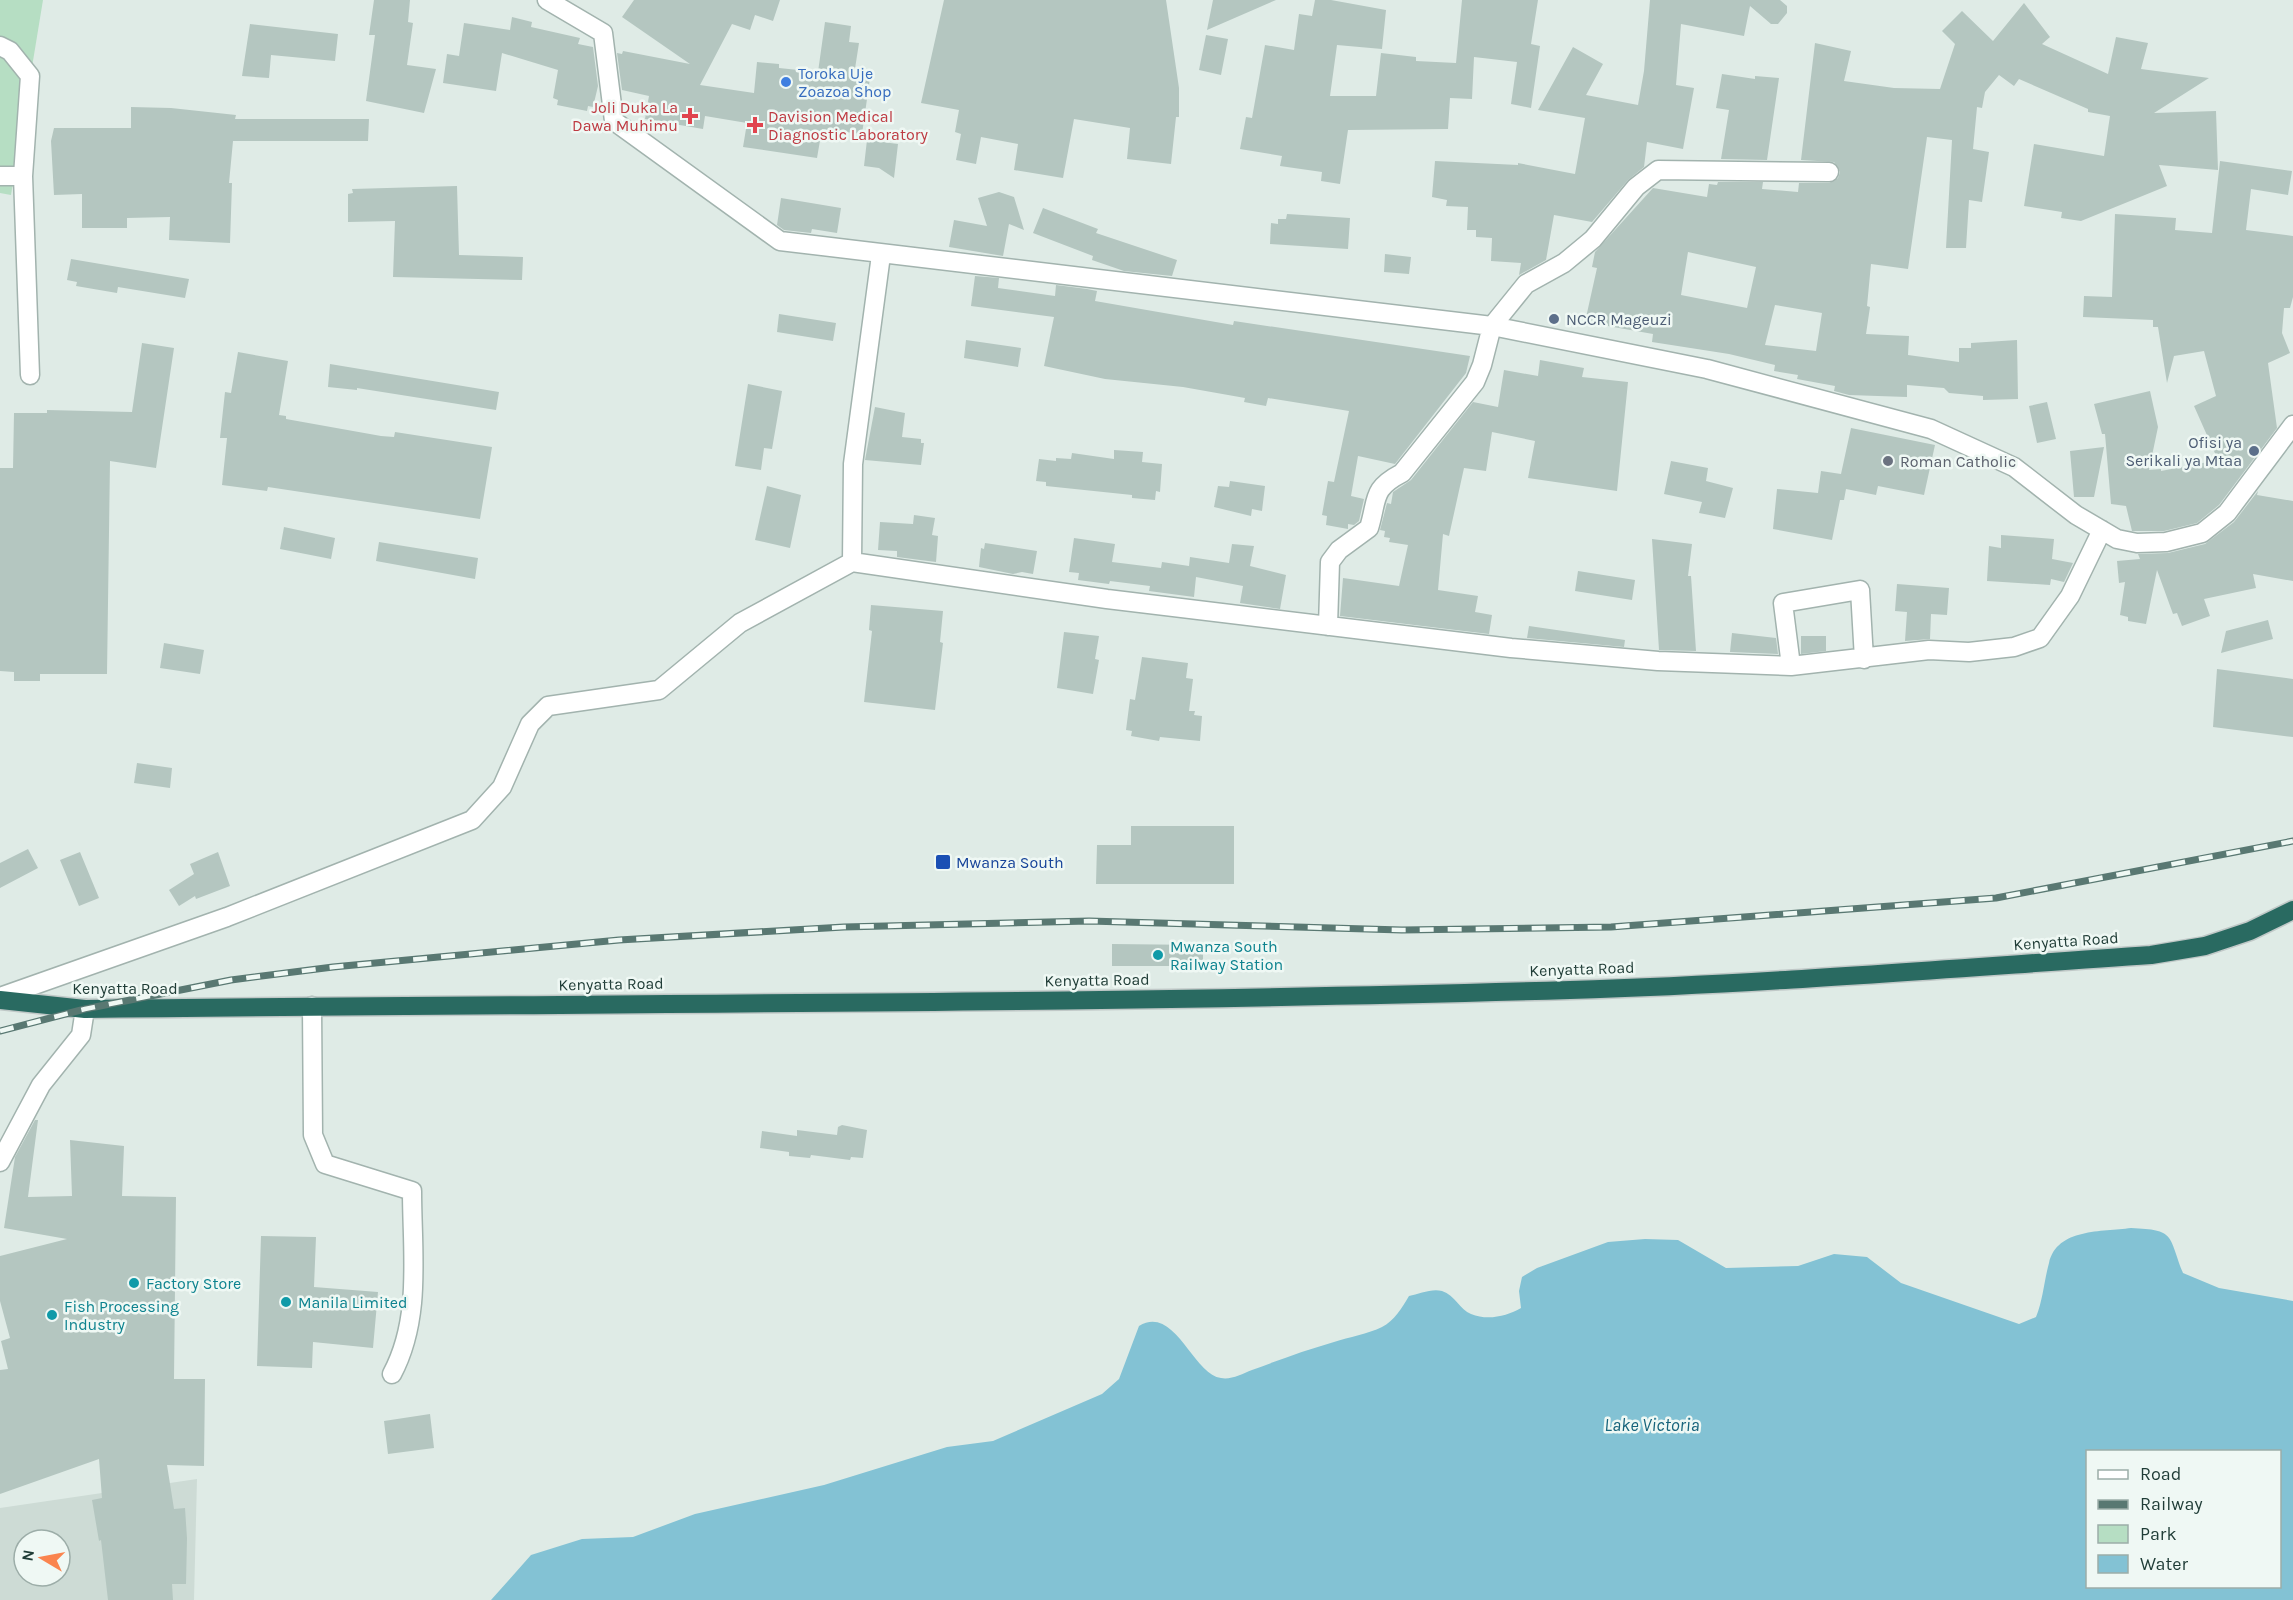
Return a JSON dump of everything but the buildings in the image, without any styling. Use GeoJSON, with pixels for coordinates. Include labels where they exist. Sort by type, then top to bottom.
{"type":"FeatureCollection","features":[{"type":"Feature","properties":{"kind":"highway","name":"Kenyatta Road"},"geometry":{"type":"LineString","coordinates":[[0,998],[85,1009],[1229,998],[1572,990],[1751,982],[2151,955],[2205,946],[2250,931],[2293,910]]}},
{"type":"Feature","properties":{"kind":"street"},"geometry":{"type":"LineString","coordinates":[[547,0],[603,33],[614,121],[780,241],[881,255],[1492,326],[1707,369],[1931,429],[2014,467],[2076,515],[2117,539],[2137,543],[2166,542],[2202,532],[2227,513],[2293,425]]}},
{"type":"Feature","properties":{"kind":"street"},"geometry":{"type":"LineString","coordinates":[[0,46],[10,51],[30,76],[23,176],[30,375]]}},
{"type":"Feature","properties":{"kind":"street"},"geometry":{"type":"LineString","coordinates":[[1328,626],[1330,562],[1339,550],[1369,528],[1375,495],[1384,482],[1402,474],[1475,382],[1492,326],[1526,284],[1564,263],[1593,239],[1636,187],[1658,170],[1829,172]]}},
{"type":"Feature","properties":{"kind":"street"},"geometry":{"type":"LineString","coordinates":[[0,176],[23,176]]}},
{"type":"Feature","properties":{"kind":"street"},"geometry":{"type":"LineString","coordinates":[[852,562],[853,464],[881,255]]}},
{"type":"Feature","properties":{"kind":"street"},"geometry":{"type":"LineString","coordinates":[[0,998],[227,917],[472,820],[502,787],[530,724],[548,706],[659,690],[740,623],[852,562],[1107,599],[1328,626],[1590,655],[1791,666],[1929,650],[1969,652],[1992,650],[2014,647],[2040,638],[2070,596],[2102,530]]}},
{"type":"Feature","properties":{"kind":"street"},"geometry":{"type":"LineString","coordinates":[[1791,666],[1783,603],[1860,590],[1864,659]]}},
{"type":"Feature","properties":{"kind":"street"},"geometry":{"type":"LineString","coordinates":[[312,1006],[313,1135],[325,1164],[412,1191],[413,1313],[403,1353],[392,1374]]}},
{"type":"Feature","properties":{"kind":"street"},"geometry":{"type":"LineString","coordinates":[[0,1162],[41,1085],[81,1035],[85,1009]]}},
{"type":"Feature","properties":{"kind":"shaded area"},"geometry":{"type":"Polygon","coordinates":[[[197,1479],[194,1600],[0,1600],[0,1508],[197,1479]]]}},
{"type":"Feature","properties":{"kind":"green space"},"geometry":{"type":"Polygon","coordinates":[[[0,0],[43,0],[11,195],[0,193],[0,0]]]}},
{"type":"Feature","properties":{"kind":"water","name":"Lake Victoria"},"geometry":{"type":"Polygon","coordinates":[[[2131,1228],[2163,1233],[2172,1243],[2183,1273],[2219,1288],[2293,1301],[2293,1600],[491,1600],[531,1555],[582,1539],[633,1537],[695,1514],[824,1485],[947,1447],[993,1441],[1102,1394],[1119,1379],[1139,1326],[1152,1322],[1163,1324],[1173,1332],[1201,1366],[1211,1374],[1229,1378],[1313,1348],[1377,1329],[1394,1318],[1409,1296],[1434,1290],[1447,1293],[1467,1312],[1477,1316],[1497,1317],[1510,1313],[1521,1308],[1519,1291],[1522,1277],[1537,1268],[1608,1242],[1645,1239],[1678,1240],[1726,1268],[1798,1266],[1834,1254],[1867,1257],[1901,1283],[2019,1324],[2036,1317],[2049,1263],[2061,1243],[2082,1234],[2131,1228]]]}},
{"type":"Feature","properties":{"kind":"railway"},"geometry":{"type":"LineString","coordinates":[[0,1031],[85,1009],[231,980],[333,967],[619,940],[844,927],[1089,921],[1402,930],[1611,927],[1996,898],[2293,841]]}},
{"type":"Feature","properties":{"kind":"place","name":"Toroka Uje Zoazoa Shop"},"geometry":{"type":"Point","coordinates":[786,82]}},
{"type":"Feature","properties":{"kind":"place","name":"Joli Duka La Dawa Muhimu"},"geometry":{"type":"Point","coordinates":[690,116]}},
{"type":"Feature","properties":{"kind":"place","name":"Davision Medical Diagnostic Laboratory"},"geometry":{"type":"Point","coordinates":[755,125]}},
{"type":"Feature","properties":{"kind":"place","name":"NCCR Mageuzi"},"geometry":{"type":"Point","coordinates":[1554,319]}},
{"type":"Feature","properties":{"kind":"place","name":"Ofisi ya Serikali ya Mtaa"},"geometry":{"type":"Point","coordinates":[2254,451]}},
{"type":"Feature","properties":{"kind":"place","name":"Roman Catholic"},"geometry":{"type":"Point","coordinates":[1888,461]}},
{"type":"Feature","properties":{"kind":"place","name":"Mwanza South"},"geometry":{"type":"Point","coordinates":[943,862]}},
{"type":"Feature","properties":{"kind":"place","name":"Mwanza South Railway Station"},"geometry":{"type":"Point","coordinates":[1158,955]}},
{"type":"Feature","properties":{"kind":"place","name":"Factory Store"},"geometry":{"type":"Point","coordinates":[134,1283]}},
{"type":"Feature","properties":{"kind":"place","name":"Manila Limited"},"geometry":{"type":"Point","coordinates":[286,1302]}},
{"type":"Feature","properties":{"kind":"place","name":"Fish Processing Industry"},"geometry":{"type":"Point","coordinates":[52,1315]}}]}
